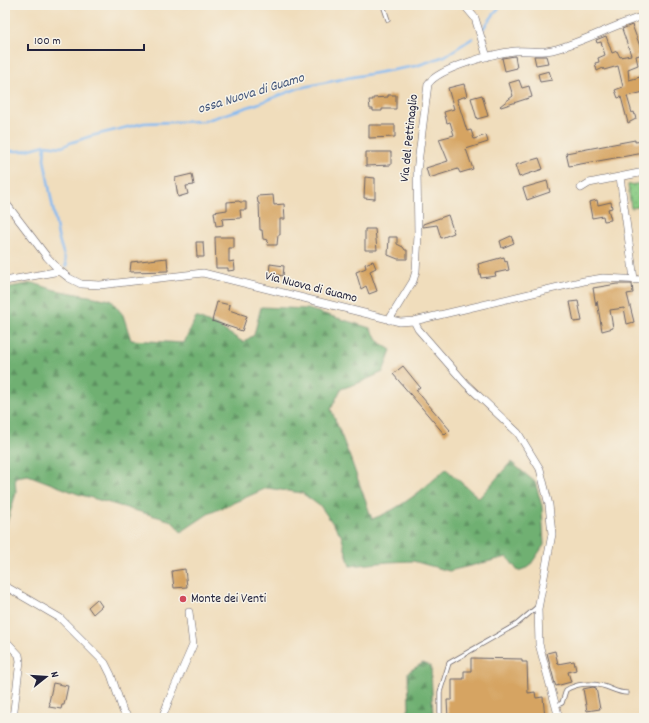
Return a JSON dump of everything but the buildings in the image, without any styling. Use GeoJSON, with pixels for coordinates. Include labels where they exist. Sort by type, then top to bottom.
{"type":"FeatureCollection","features":[{"type":"Feature","properties":{"kind":"street"},"geometry":{"type":"LineString","coordinates":[[464,5],[474,18],[487,57]]}},
{"type":"Feature","properties":{"kind":"street","name":"Via del Pettinaglio"},"geometry":{"type":"LineString","coordinates":[[389,320],[413,281],[416,271],[418,234],[417,171],[428,84],[431,79],[440,74],[487,57],[514,51],[552,50],[626,21],[644,16]]}},
{"type":"Feature","properties":{"kind":"street"},"geometry":{"type":"LineString","coordinates":[[581,188],[588,183],[644,172]]}},
{"type":"Feature","properties":{"kind":"street"},"geometry":{"type":"LineString","coordinates":[[620,177],[634,279]]}},
{"type":"Feature","properties":{"kind":"street","name":"Via Nuova di Guamo"},"geometry":{"type":"LineString","coordinates":[[5,202],[47,257],[60,271],[69,278],[81,284],[100,285],[203,274],[400,322],[414,321],[584,281],[603,278],[644,280]]}},
{"type":"Feature","properties":{"kind":"street"},"geometry":{"type":"LineString","coordinates":[[5,281],[60,271]]}},
{"type":"Feature","properties":{"kind":"street"},"geometry":{"type":"LineString","coordinates":[[414,321],[418,329],[466,384],[518,432],[540,469],[549,505],[552,534],[539,606],[539,644],[559,718]]}},
{"type":"Feature","properties":{"kind":"street"},"geometry":{"type":"LineString","coordinates":[[5,586],[60,618],[105,663],[123,711],[129,718]]}},
{"type":"Feature","properties":{"kind":"street"},"geometry":{"type":"LineString","coordinates":[[162,718],[192,645],[189,612]]}},
{"type":"Feature","properties":{"kind":"street"},"geometry":{"type":"LineString","coordinates":[[5,640],[19,655],[20,661],[13,718]]}},
{"type":"Feature","properties":{"kind":"lane"},"geometry":{"type":"LineString","coordinates":[[383,5],[388,20]]}},
{"type":"Feature","properties":{"kind":"lane"},"geometry":{"type":"LineString","coordinates":[[440,718],[440,692],[449,663],[517,624],[539,606]]}},
{"type":"Feature","properties":{"kind":"lane"},"geometry":{"type":"LineString","coordinates":[[556,706],[562,703],[566,690],[573,686],[597,684],[620,693],[627,693]]}},
{"type":"Feature","properties":{"kind":"green space"},"geometry":{"type":"Polygon","coordinates":[[[644,183],[644,206],[631,208],[628,185],[644,183]]]}},
{"type":"Feature","properties":{"kind":"green space"},"geometry":{"type":"Polygon","coordinates":[[[33,283],[55,290],[111,300],[123,315],[131,340],[184,343],[196,317],[219,327],[243,342],[254,335],[261,307],[308,309],[370,328],[380,343],[391,350],[383,372],[341,389],[331,409],[372,519],[393,510],[402,504],[446,469],[479,498],[511,462],[535,482],[542,506],[544,545],[529,567],[518,571],[507,557],[449,571],[413,561],[350,566],[341,535],[321,507],[302,493],[267,488],[208,514],[181,532],[172,521],[78,494],[28,475],[15,477],[16,493],[5,529],[5,288],[33,283]]]}},
{"type":"Feature","properties":{"kind":"green space"},"geometry":{"type":"Polygon","coordinates":[[[423,663],[431,666],[433,718],[405,718],[409,708],[408,672],[423,663]]]}},
{"type":"Feature","properties":{"kind":"waterway"},"geometry":{"type":"LineString","coordinates":[[482,30],[501,5]]}},
{"type":"Feature","properties":{"kind":"waterway","name":"ossa Nuova di Guamo"},"geometry":{"type":"LineString","coordinates":[[5,153],[11,151],[23,151],[45,145],[62,147],[91,136],[144,123],[204,121],[254,105],[299,88],[416,66],[445,56],[473,38]]}},
{"type":"Feature","properties":{"kind":"waterway"},"geometry":{"type":"LineString","coordinates":[[45,145],[44,159],[58,236],[67,266],[65,266]]}},
{"type":"Feature","properties":{"kind":"place","name":"Monte dei Venti"},"geometry":{"type":"Point","coordinates":[183,599]}}]}
